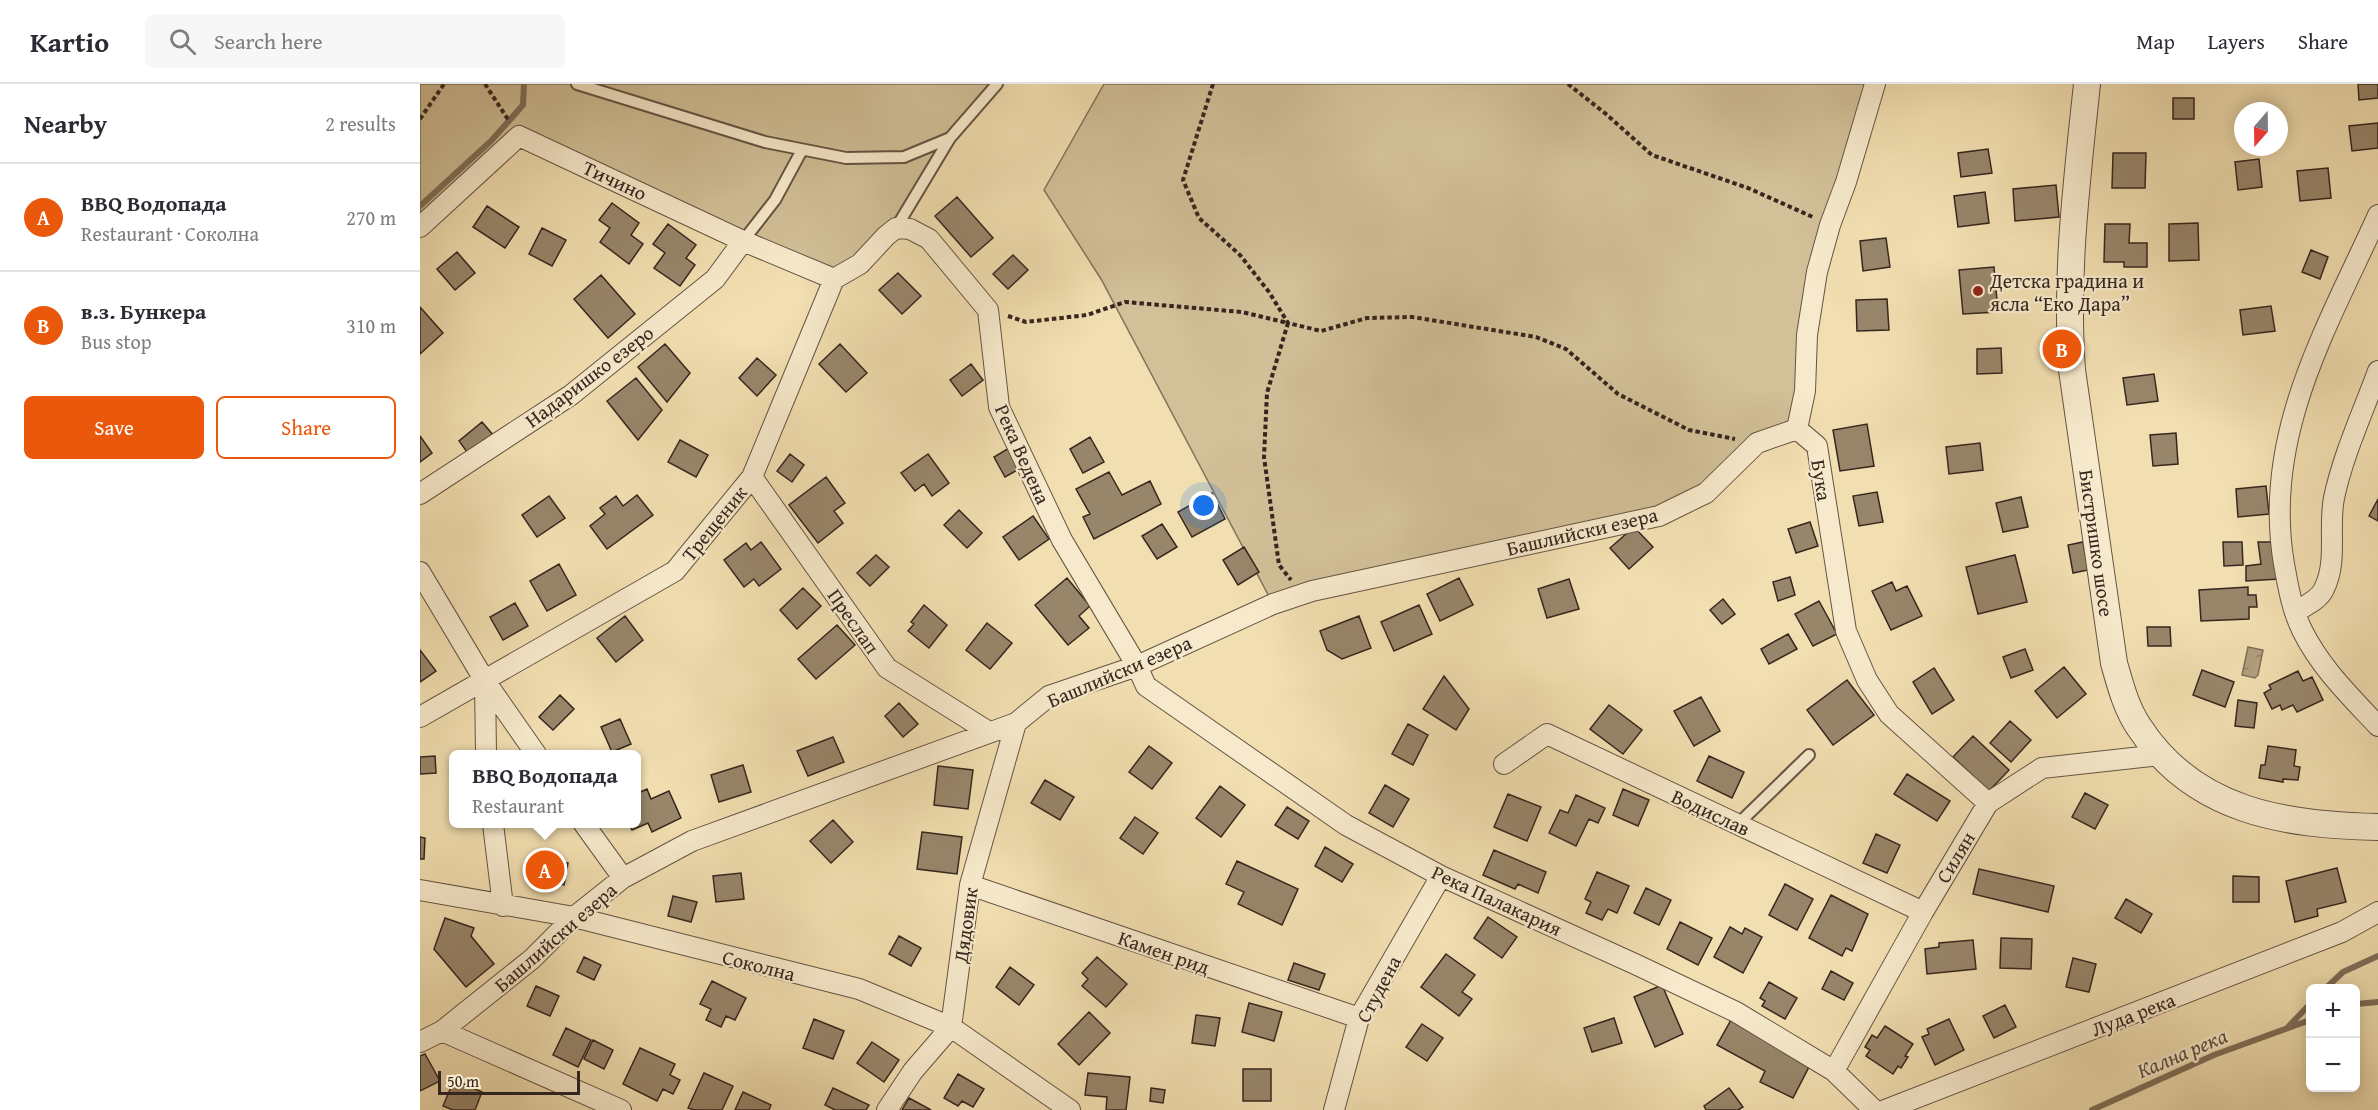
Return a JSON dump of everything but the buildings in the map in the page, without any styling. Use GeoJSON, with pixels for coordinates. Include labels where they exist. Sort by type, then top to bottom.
{"type":"FeatureCollection","features":[{"type":"Feature","properties":{"kind":"street"},"geometry":{"type":"LineString","coordinates":[[1797,429],[1805,391],[1808,334],[1817,272],[1875,84]]}},
{"type":"Feature","properties":{"kind":"street","name":"Бистришко шосе"},"geometry":{"type":"LineString","coordinates":[[2087,84],[2070,278],[2068,328],[2114,663],[2122,692],[2138,726],[2160,755],[2193,783],[2234,806],[2283,819],[2378,827]]}},
{"type":"Feature","properties":{"kind":"street"},"geometry":{"type":"LineString","coordinates":[[420,227],[519,136]]}},
{"type":"Feature","properties":{"kind":"street","name":"Тичино"},"geometry":{"type":"LineString","coordinates":[[519,136],[743,241],[834,279]]}},
{"type":"Feature","properties":{"kind":"street"},"geometry":{"type":"LineString","coordinates":[[2378,215],[2305,376],[2286,440],[2281,478],[2282,550],[2288,586],[2301,628],[2336,680],[2378,726]]}},
{"type":"Feature","properties":{"kind":"street"},"geometry":{"type":"LineString","coordinates":[[834,279],[860,264],[896,228],[910,229],[929,239],[988,310]]}},
{"type":"Feature","properties":{"kind":"street","name":"Надаришко езеро"},"geometry":{"type":"LineString","coordinates":[[420,494],[570,395],[714,279],[743,241]]}},
{"type":"Feature","properties":{"kind":"street","name":"Трещеник"},"geometry":{"type":"LineString","coordinates":[[420,717],[675,571],[752,477],[834,279]]}},
{"type":"Feature","properties":{"kind":"street","name":"Река Ведена"},"geometry":{"type":"LineString","coordinates":[[988,310],[999,407],[1062,540],[1137,666]]}},
{"type":"Feature","properties":{"kind":"street"},"geometry":{"type":"LineString","coordinates":[[2295,612],[2323,593],[2330,575],[2334,499],[2342,469],[2378,371]]}},
{"type":"Feature","properties":{"kind":"street","name":"Башлийски езера"},"geometry":{"type":"LineString","coordinates":[[420,1042],[442,1031],[532,960],[574,917],[622,878],[692,841],[1016,723],[1049,696],[1137,666],[1273,604],[1312,591],[1659,516],[1706,493],[1757,443],[1797,429]]}},
{"type":"Feature","properties":{"kind":"street","name":"Бука"},"geometry":{"type":"LineString","coordinates":[[1797,429],[1817,446],[1846,631],[1867,680],[1889,714],[1988,803]]}},
{"type":"Feature","properties":{"kind":"street","name":"Преслап"},"geometry":{"type":"LineString","coordinates":[[752,477],[888,668],[989,732]]}},
{"type":"Feature","properties":{"kind":"street"},"geometry":{"type":"LineString","coordinates":[[420,572],[484,681],[533,750]]}},
{"type":"Feature","properties":{"kind":"street","name":"Река Палакария"},"geometry":{"type":"LineString","coordinates":[[1137,666],[1146,687],[1336,818],[1441,876],[1736,1012],[1834,1071],[1874,1110]]}},
{"type":"Feature","properties":{"kind":"street"},"geometry":{"type":"LineString","coordinates":[[484,681],[486,750]]}},
{"type":"Feature","properties":{"kind":"street","name":"Дядовик"},"geometry":{"type":"LineString","coordinates":[[951,1027],[970,885],[1016,723]]}},
{"type":"Feature","properties":{"kind":"street","name":"Водислав"},"geometry":{"type":"LineString","coordinates":[[1504,764],[1546,734],[1923,912]]}},
{"type":"Feature","properties":{"kind":"street","name":"Силян"},"geometry":{"type":"LineString","coordinates":[[1834,1071],[1923,912],[1988,803],[2042,768],[2160,755]]}},
{"type":"Feature","properties":{"kind":"street"},"geometry":{"type":"LineString","coordinates":[[493,828],[503,906]]}},
{"type":"Feature","properties":{"kind":"street"},"geometry":{"type":"LineString","coordinates":[[587,828],[622,878]]}},
{"type":"Feature","properties":{"kind":"street","name":"Студена"},"geometry":{"type":"LineString","coordinates":[[1334,1110],[1359,1018],[1441,876]]}},
{"type":"Feature","properties":{"kind":"street","name":"Камен рид"},"geometry":{"type":"LineString","coordinates":[[970,885],[1359,1018]]}},
{"type":"Feature","properties":{"kind":"street","name":"Соколна"},"geometry":{"type":"LineString","coordinates":[[420,890],[574,917],[859,989],[951,1027],[1070,1110]]}},
{"type":"Feature","properties":{"kind":"street","name":"Луда река"},"geometry":{"type":"LineString","coordinates":[[1885,1110],[2342,932],[2378,912]]}},
{"type":"Feature","properties":{"kind":"street"},"geometry":{"type":"LineString","coordinates":[[887,1110],[913,1071],[951,1027]]}},
{"type":"Feature","properties":{"kind":"street"},"geometry":{"type":"LineString","coordinates":[[442,1031],[621,1110]]}},
{"type":"Feature","properties":{"kind":"lane"},"geometry":{"type":"LineString","coordinates":[[577,84],[765,142],[846,158],[904,157],[950,138]]}},
{"type":"Feature","properties":{"kind":"lane"},"geometry":{"type":"LineString","coordinates":[[896,228],[950,138],[997,84]]}},
{"type":"Feature","properties":{"kind":"lane"},"geometry":{"type":"LineString","coordinates":[[743,241],[775,200],[802,150]]}},
{"type":"Feature","properties":{"kind":"lane"},"geometry":{"type":"LineString","coordinates":[[1738,824],[1809,755]]}},
{"type":"Feature","properties":{"kind":"path"},"geometry":{"type":"LineString","coordinates":[[420,119],[444,84]]}},
{"type":"Feature","properties":{"kind":"path"},"geometry":{"type":"LineString","coordinates":[[486,84],[519,136]]}},
{"type":"Feature","properties":{"kind":"path"},"geometry":{"type":"LineString","coordinates":[[1214,84],[1183,180],[1198,218],[1239,255],[1269,292],[1288,323],[1267,393],[1264,457],[1279,565],[1293,583],[1312,591]]}},
{"type":"Feature","properties":{"kind":"path"},"geometry":{"type":"LineString","coordinates":[[1568,84],[1652,155],[1748,188],[1830,225]]}},
{"type":"Feature","properties":{"kind":"path"},"geometry":{"type":"LineString","coordinates":[[988,310],[1026,321],[1087,315],[1125,302],[1242,312],[1321,331],[1367,318],[1412,317],[1536,337],[1566,349],[1618,394],[1689,430],[1757,443]]}},
{"type":"Feature","properties":{"kind":"shaded area"},"geometry":{"type":"Polygon","coordinates":[[[420,84],[997,84],[950,138],[896,228],[834,279],[519,136],[420,227],[420,84]]]}},
{"type":"Feature","properties":{"kind":"shaded area"},"geometry":{"type":"Polygon","coordinates":[[[1104,84],[1875,84],[1830,225],[1797,429],[1659,516],[1273,604],[1101,279],[1044,190],[1104,84]]]}},
{"type":"Feature","properties":{"kind":"water"},"geometry":{"type":"Polygon","coordinates":[[[2248,647],[2263,650],[2258,675],[2255,678],[2242,675],[2248,647]]]}},
{"type":"Feature","properties":{"kind":"waterway"},"geometry":{"type":"LineString","coordinates":[[420,206],[491,141],[523,105],[524,84]]}},
{"type":"Feature","properties":{"kind":"waterway"},"geometry":{"type":"LineString","coordinates":[[2330,984],[2343,972],[2378,956]]}},
{"type":"Feature","properties":{"kind":"waterway"},"geometry":{"type":"LineString","coordinates":[[2360,1004],[2378,1002]]}},
{"type":"Feature","properties":{"kind":"waterway"},"geometry":{"type":"LineString","coordinates":[[2288,1027],[2306,1008]]}},
{"type":"Feature","properties":{"kind":"waterway","name":"Кална река"},"geometry":{"type":"LineString","coordinates":[[2092,1110],[2214,1055],[2306,1021]]}},
{"type":"Feature","properties":{"kind":"place","name":"Детска градина и ясла “Еко Дара”"},"geometry":{"type":"Point","coordinates":[1978,291]}},
{"type":"Feature","properties":{"kind":"place","name":"в.з. Бункера"},"geometry":{"type":"Point","coordinates":[2062,349]}},
{"type":"Feature","properties":{"kind":"place","name":"BBQ Водопада"},"geometry":{"type":"Point","coordinates":[545,870]}}]}
